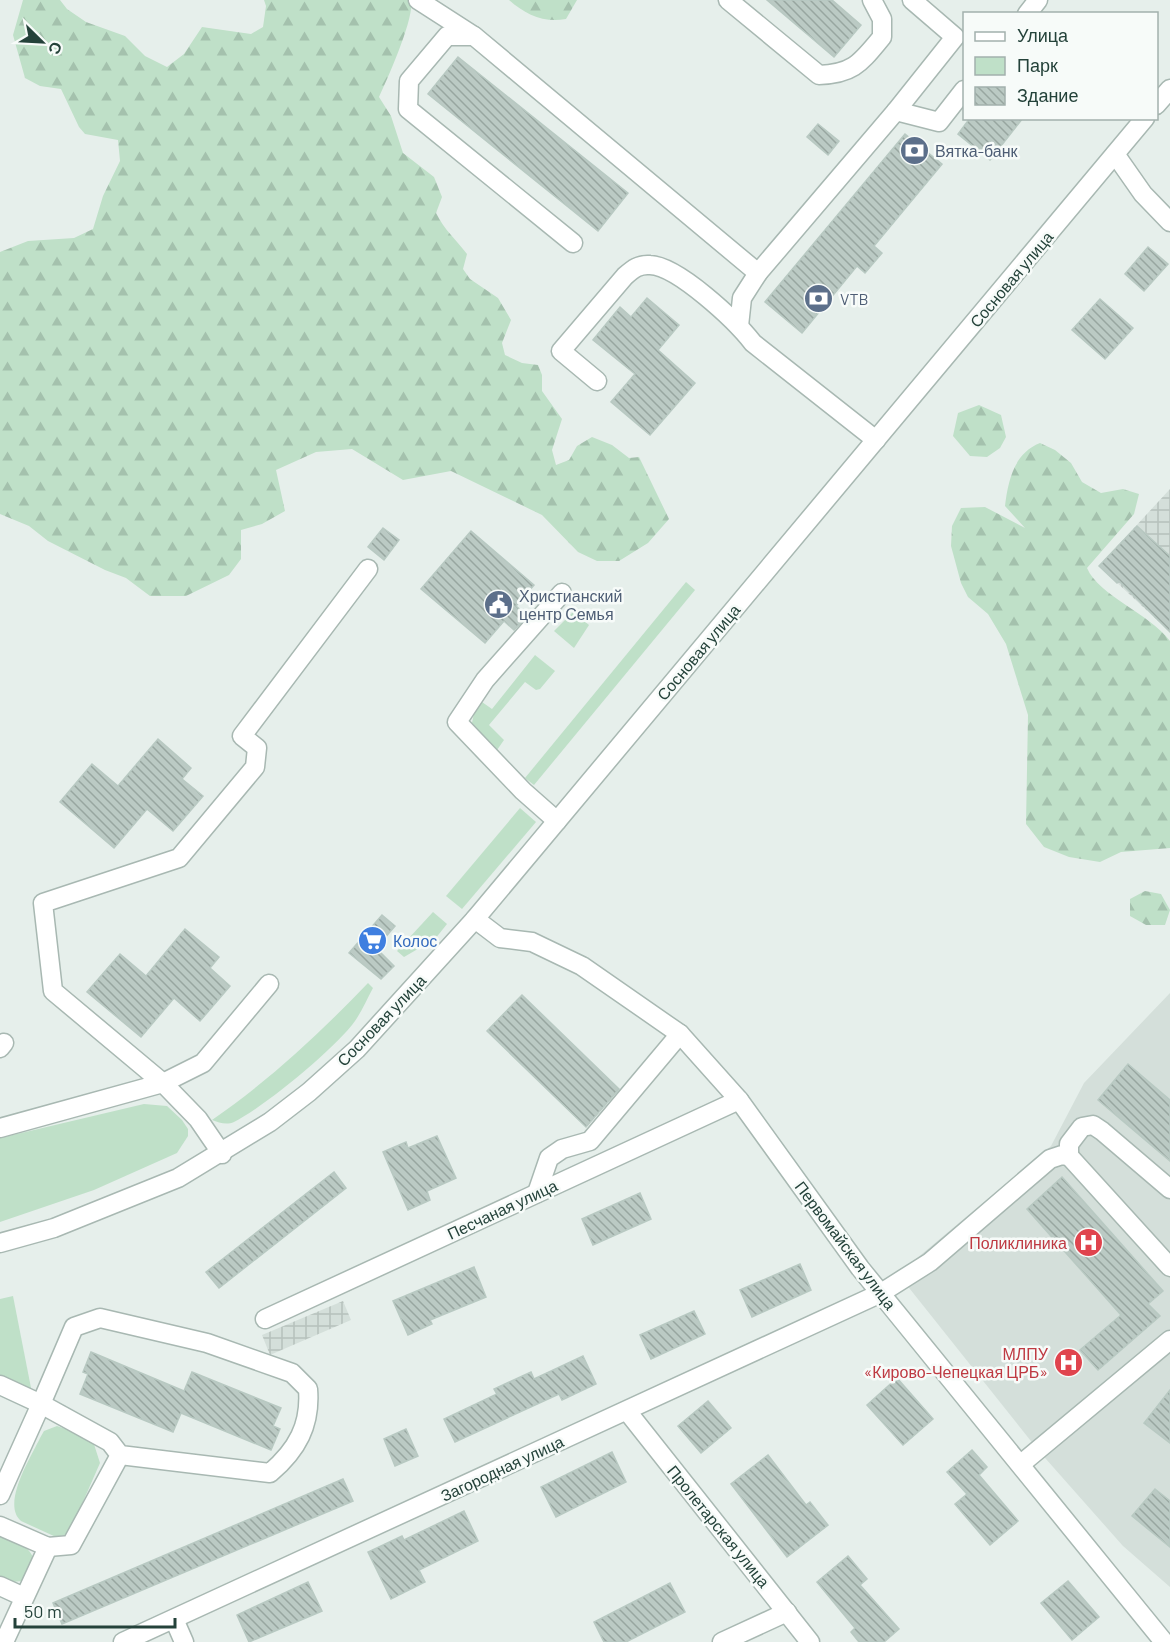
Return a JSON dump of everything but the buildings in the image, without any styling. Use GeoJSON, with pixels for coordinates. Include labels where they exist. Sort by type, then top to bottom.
{"type":"FeatureCollection","features":[{"type":"Feature","properties":{"kind":"street"},"geometry":{"type":"LineString","coordinates":[[418,0],[474,36],[758,273]]}},
{"type":"Feature","properties":{"kind":"street"},"geometry":{"type":"LineString","coordinates":[[728,0],[819,75],[840,75],[858,65],[882,37],[882,19],[872,0]]}},
{"type":"Feature","properties":{"kind":"street"},"geometry":{"type":"LineString","coordinates":[[740,326],[742,298],[758,273],[896,111],[955,37],[912,0]]}},
{"type":"Feature","properties":{"kind":"street"},"geometry":{"type":"LineString","coordinates":[[1029,12],[1038,0]]}},
{"type":"Feature","properties":{"kind":"street"},"geometry":{"type":"LineString","coordinates":[[474,36],[447,36],[409,81],[408,109],[573,243]]}},
{"type":"Feature","properties":{"kind":"street"},"geometry":{"type":"LineString","coordinates":[[1158,103],[1170,88]]}},
{"type":"Feature","properties":{"kind":"street"},"geometry":{"type":"LineString","coordinates":[[896,111],[939,122],[963,91]]}},
{"type":"Feature","properties":{"kind":"street","name":"Сосновая улица"},"geometry":{"type":"LineString","coordinates":[[0,1243],[54,1228],[115,1206],[178,1178],[222,1154],[309,1092],[357,1048],[475,919],[1143,120]]}},
{"type":"Feature","properties":{"kind":"street"},"geometry":{"type":"LineString","coordinates":[[1115,154],[1143,194],[1170,222]]}},
{"type":"Feature","properties":{"kind":"street"},"geometry":{"type":"LineString","coordinates":[[597,381],[561,351],[635,267],[650,265],[666,269],[740,326],[753,343],[876,440]]}},
{"type":"Feature","properties":{"kind":"street"},"geometry":{"type":"LineString","coordinates":[[222,1154],[198,1119],[163,1083],[53,991],[43,903],[178,858],[255,767],[257,748],[242,736],[368,569]]}},
{"type":"Feature","properties":{"kind":"street"},"geometry":{"type":"LineString","coordinates":[[557,821],[514,782],[457,722],[485,680],[562,593]]}},
{"type":"Feature","properties":{"kind":"street","name":"Первомайская улица"},"geometry":{"type":"LineString","coordinates":[[475,919],[500,938],[531,942],[582,966],[680,1034],[739,1100],[881,1293],[1164,1642]]}},
{"type":"Feature","properties":{"kind":"street"},"geometry":{"type":"LineString","coordinates":[[0,1128],[163,1083],[203,1063],[268,984]]}},
{"type":"Feature","properties":{"kind":"street"},"geometry":{"type":"LineString","coordinates":[[537,1193],[549,1158],[562,1149],[590,1141],[680,1034]]}},
{"type":"Feature","properties":{"kind":"street","name":"Песчаная улица"},"geometry":{"type":"LineString","coordinates":[[265,1319],[739,1100]]}},
{"type":"Feature","properties":{"kind":"street"},"geometry":{"type":"LineString","coordinates":[[1170,1189],[1093,1125],[1082,1127],[1069,1144],[1069,1156],[1170,1267]]}},
{"type":"Feature","properties":{"kind":"street","name":"Загородная улица"},"geometry":{"type":"LineString","coordinates":[[123,1642],[881,1293],[930,1262],[1050,1159],[1062,1155],[1069,1156]]}},
{"type":"Feature","properties":{"kind":"street"},"geometry":{"type":"LineString","coordinates":[[0,1385],[41,1404],[110,1442],[120,1455],[270,1473],[291,1455],[310,1411],[308,1389],[292,1374],[207,1344],[100,1318],[74,1327],[41,1404],[0,1495]]}},
{"type":"Feature","properties":{"kind":"street"},"geometry":{"type":"LineString","coordinates":[[1020,1464],[1170,1340]]}},
{"type":"Feature","properties":{"kind":"street","name":"Пролетарская улица"},"geometry":{"type":"LineString","coordinates":[[627,1411],[810,1642]]}},
{"type":"Feature","properties":{"kind":"street"},"geometry":{"type":"LineString","coordinates":[[0,1526],[48,1547],[71,1545],[120,1455]]}},
{"type":"Feature","properties":{"kind":"street"},"geometry":{"type":"LineString","coordinates":[[4,1642],[48,1547]]}},
{"type":"Feature","properties":{"kind":"street"},"geometry":{"type":"LineString","coordinates":[[0,1586],[24,1597]]}},
{"type":"Feature","properties":{"kind":"street"},"geometry":{"type":"LineString","coordinates":[[722,1642],[787,1612]]}},
{"type":"Feature","properties":{"kind":"street"},"geometry":{"type":"LineString","coordinates":[[174,1619],[184,1642]]}},
{"type":"Feature","properties":{"kind":"shaded area"},"geometry":{"type":"Polygon","coordinates":[[[1170,489],[1170,632],[1099,566],[1170,489]]]}},
{"type":"Feature","properties":{"kind":"shaded area","name":"МЛПУ «Кирово-Чепецкая ЦРБ»"},"geometry":{"type":"Polygon","coordinates":[[[1170,993],[1170,1587],[1123,1546],[1038,1450],[898,1274],[1051,1146],[1084,1083],[1170,993]]]}},
{"type":"Feature","properties":{"kind":"shaded area"},"geometry":{"type":"Polygon","coordinates":[[[343,1301],[351,1320],[270,1355],[262,1335],[343,1301]]]}},
{"type":"Feature","properties":{"kind":"green space"},"geometry":{"type":"Polygon","coordinates":[[[23,0],[60,0],[67,9],[86,22],[125,36],[145,56],[167,67],[184,54],[202,27],[251,34],[263,27],[266,6],[264,0],[411,0],[405,33],[379,97],[391,116],[403,153],[434,177],[442,197],[436,213],[467,254],[463,269],[470,279],[498,298],[511,320],[502,343],[505,355],[522,363],[538,365],[542,375],[542,391],[562,419],[552,450],[556,465],[569,460],[577,446],[592,437],[612,445],[629,458],[639,457],[669,519],[648,543],[619,561],[597,561],[578,552],[542,515],[451,471],[403,480],[352,449],[316,452],[276,470],[285,511],[262,524],[241,530],[241,559],[229,575],[186,596],[150,596],[126,578],[48,541],[29,526],[0,514],[0,252],[28,241],[74,238],[93,229],[103,196],[120,161],[118,140],[85,134],[79,127],[61,89],[40,86],[25,78],[13,35],[23,0]]]}},
{"type":"Feature","properties":{"kind":"green space"},"geometry":{"type":"Polygon","coordinates":[[[509,0],[577,0],[566,19],[550,20],[536,17],[509,0]]]}},
{"type":"Feature","properties":{"kind":"green space"},"geometry":{"type":"Polygon","coordinates":[[[979,405],[1001,415],[1006,437],[1000,448],[987,457],[970,456],[953,436],[958,413],[979,405]]]}},
{"type":"Feature","properties":{"kind":"green space"},"geometry":{"type":"Polygon","coordinates":[[[1040,443],[1055,450],[1071,463],[1082,482],[1101,493],[1123,489],[1139,494],[1134,514],[1087,568],[1102,587],[1150,622],[1170,641],[1170,848],[1121,852],[1100,862],[1069,857],[1044,847],[1026,824],[1028,715],[1006,644],[988,614],[968,597],[961,583],[951,546],[952,526],[961,508],[985,507],[1025,528],[1005,506],[1006,497],[1018,461],[1031,448],[1040,443]]]}},
{"type":"Feature","properties":{"kind":"green space"},"geometry":{"type":"Polygon","coordinates":[[[686,582],[695,590],[534,785],[525,778],[686,582]]]}},
{"type":"Feature","properties":{"kind":"green space"},"geometry":{"type":"Polygon","coordinates":[[[573,612],[589,625],[574,648],[554,631],[573,612]]]}},
{"type":"Feature","properties":{"kind":"green space"},"geometry":{"type":"Polygon","coordinates":[[[535,655],[555,671],[540,689],[536,690],[525,682],[489,725],[504,740],[497,750],[472,723],[474,713],[482,702],[492,709],[535,655]]]}},
{"type":"Feature","properties":{"kind":"green space"},"geometry":{"type":"Polygon","coordinates":[[[520,808],[536,822],[462,909],[446,896],[520,808]]]}},
{"type":"Feature","properties":{"kind":"green space"},"geometry":{"type":"Polygon","coordinates":[[[1145,891],[1161,894],[1170,910],[1165,925],[1146,925],[1130,916],[1130,899],[1145,891]]]}},
{"type":"Feature","properties":{"kind":"green space"},"geometry":{"type":"Polygon","coordinates":[[[433,912],[447,924],[435,939],[404,957],[397,951],[433,912]]]}},
{"type":"Feature","properties":{"kind":"green space"},"geometry":{"type":"Polygon","coordinates":[[[368,983],[373,988],[355,1021],[316,1061],[247,1115],[229,1123],[212,1120],[293,1056],[368,983]]]}},
{"type":"Feature","properties":{"kind":"green space"},"geometry":{"type":"Polygon","coordinates":[[[144,1104],[167,1106],[182,1120],[188,1129],[188,1136],[177,1153],[94,1190],[0,1222],[0,1138],[144,1104]]]}},
{"type":"Feature","properties":{"kind":"green space"},"geometry":{"type":"Polygon","coordinates":[[[13,1296],[32,1393],[0,1378],[0,1299],[13,1296]]]}},
{"type":"Feature","properties":{"kind":"green space"},"geometry":{"type":"Polygon","coordinates":[[[57,1426],[92,1438],[100,1463],[71,1529],[68,1534],[56,1537],[21,1521],[14,1504],[20,1480],[40,1438],[44,1431],[57,1426]]]}},
{"type":"Feature","properties":{"kind":"green space"},"geometry":{"type":"Polygon","coordinates":[[[0,1536],[21,1544],[32,1556],[34,1561],[23,1581],[11,1582],[0,1577],[0,1536]]]}},
{"type":"Feature","properties":{"kind":"place","name":"Вятка-банк"},"geometry":{"type":"Point","coordinates":[914,150]}},
{"type":"Feature","properties":{"kind":"place","name":"VTB"},"geometry":{"type":"Point","coordinates":[819,298]}},
{"type":"Feature","properties":{"kind":"place","name":"Христианский центр Семья"},"geometry":{"type":"Point","coordinates":[498,604]}},
{"type":"Feature","properties":{"kind":"place","name":"Колос"},"geometry":{"type":"Point","coordinates":[372,940]}},
{"type":"Feature","properties":{"kind":"place","name":"Поликлиника"},"geometry":{"type":"Point","coordinates":[1088,1242]}},
{"type":"Feature","properties":{"kind":"place","name":"МЛПУ «Кирово-Чепецкая ЦРБ»"},"geometry":{"type":"Point","coordinates":[1069,1362]}}]}
